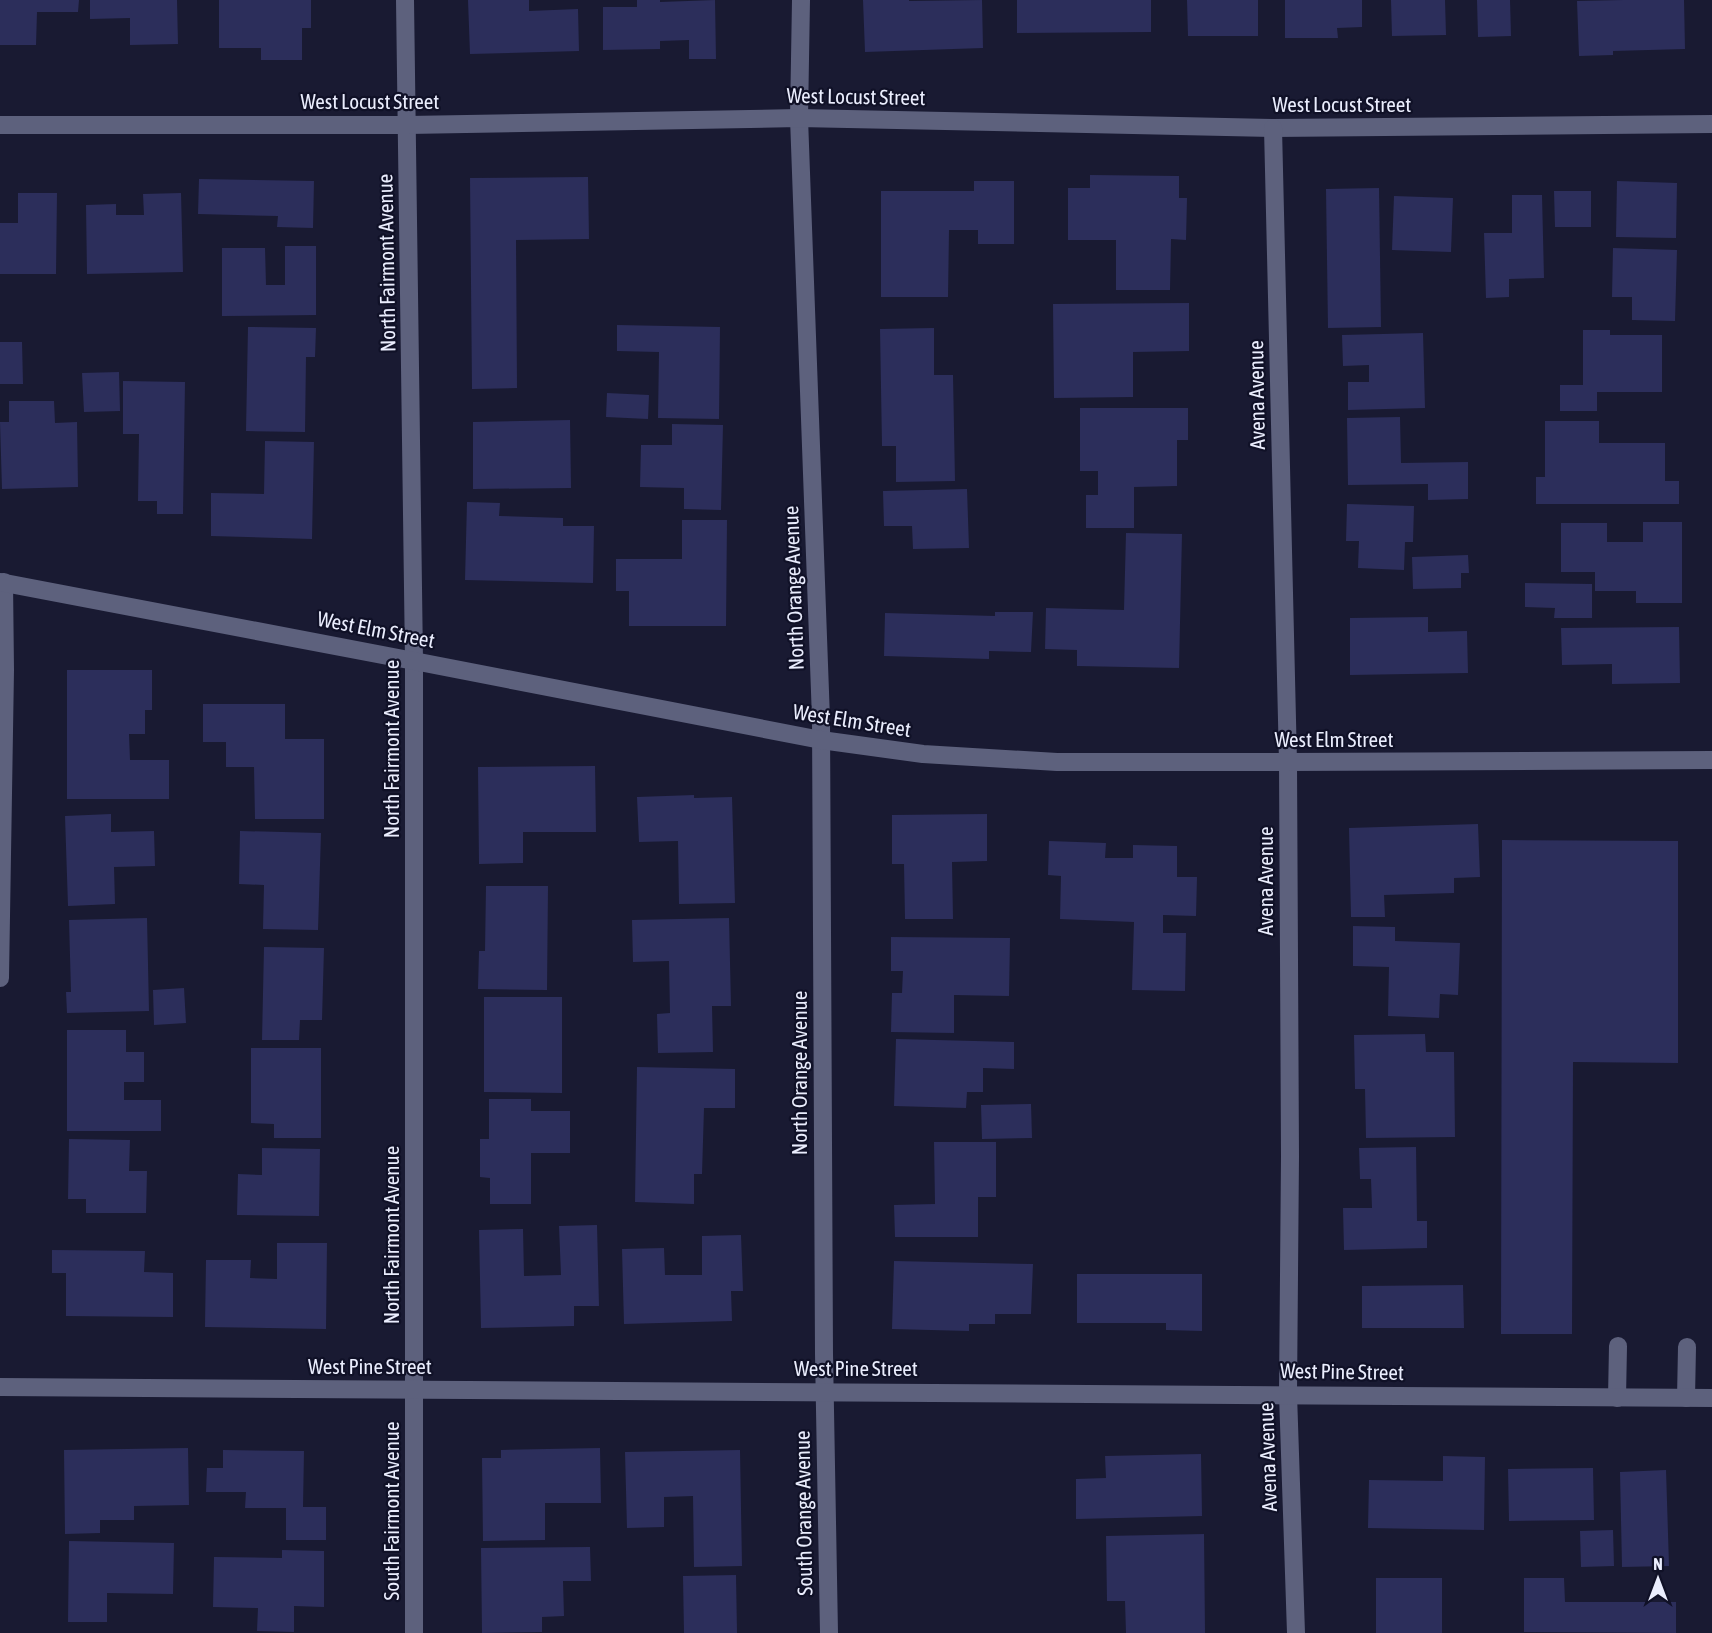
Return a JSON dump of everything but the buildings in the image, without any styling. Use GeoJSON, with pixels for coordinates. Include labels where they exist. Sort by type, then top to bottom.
{"type":"FeatureCollection","features":[{"type":"Feature","properties":{"kind":"street","name":"North Fairmont Avenue"},"geometry":{"type":"LineString","coordinates":[[405,0],[414,661],[415,1390]]}},
{"type":"Feature","properties":{"kind":"street","name":"North Orange Avenue"},"geometry":{"type":"LineString","coordinates":[[801,0],[799,118],[821,741],[825,1391]]}},
{"type":"Feature","properties":{"kind":"street","name":"West Locust Street"},"geometry":{"type":"LineString","coordinates":[[0,125],[408,125],[799,118],[1274,128],[1712,124]]}},
{"type":"Feature","properties":{"kind":"street","name":"Avena Avenue"},"geometry":{"type":"LineString","coordinates":[[1274,128],[1288,762],[1290,1156],[1288,1394],[1296,1633]]}},
{"type":"Feature","properties":{"kind":"street","name":"West Elm Street"},"geometry":{"type":"LineString","coordinates":[[2,582],[821,741],[923,754],[1057,762],[1712,760]]}},
{"type":"Feature","properties":{"kind":"street"},"geometry":{"type":"LineString","coordinates":[[0,978],[5,670],[2,582]]}},
{"type":"Feature","properties":{"kind":"street"},"geometry":{"type":"LineString","coordinates":[[1617,1398],[1618,1346]]}},
{"type":"Feature","properties":{"kind":"street"},"geometry":{"type":"LineString","coordinates":[[1686,1398],[1687,1347]]}},
{"type":"Feature","properties":{"kind":"street","name":"West Pine Street"},"geometry":{"type":"LineString","coordinates":[[0,1387],[1712,1398]]}},
{"type":"Feature","properties":{"kind":"street","name":"South Fairmont Avenue"},"geometry":{"type":"LineString","coordinates":[[414,1633],[415,1390]]}},
{"type":"Feature","properties":{"kind":"street","name":"South Orange Avenue"},"geometry":{"type":"LineString","coordinates":[[825,1391],[829,1633]]}}]}
